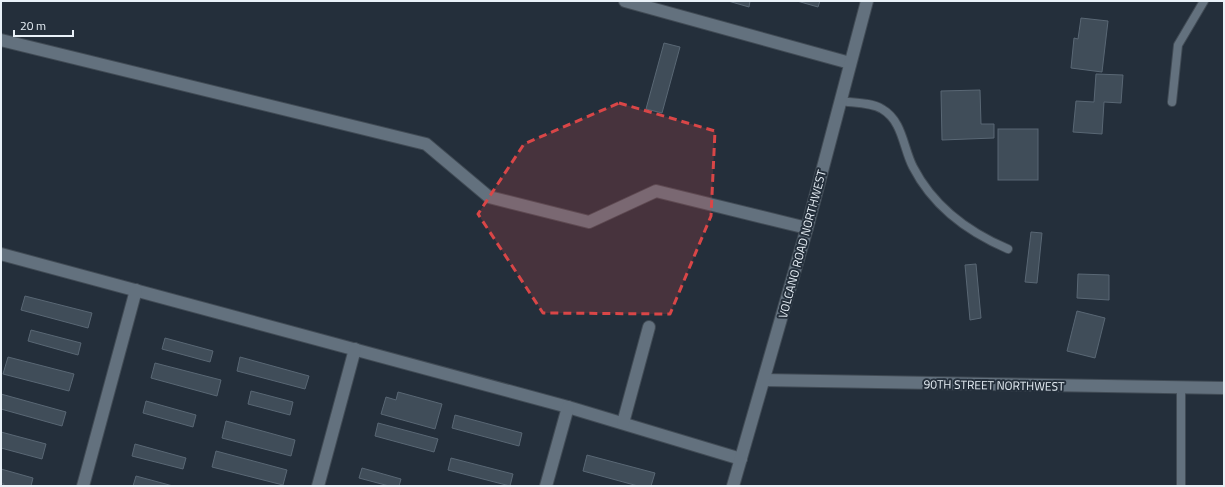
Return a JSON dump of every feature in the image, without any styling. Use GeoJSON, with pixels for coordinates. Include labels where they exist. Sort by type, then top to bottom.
{"type":"FeatureCollection","features":[{"type":"Feature","properties":{"kind":"street"},"geometry":{"type":"LineString","coordinates":[[625,1],[850,63]]}},
{"type":"Feature","properties":{"kind":"street","name":"VOLCANO ROAD NORTHWEST"},"geometry":{"type":"LineString","coordinates":[[733,486],[807,228],[867,1]]}},
{"type":"Feature","properties":{"kind":"street"},"geometry":{"type":"LineString","coordinates":[[1,40],[426,144],[490,197],[589,222],[656,190],[807,228]]}},
{"type":"Feature","properties":{"kind":"street"},"geometry":{"type":"LineString","coordinates":[[1,254],[568,407],[741,458]]}},
{"type":"Feature","properties":{"kind":"street"},"geometry":{"type":"LineString","coordinates":[[82,486],[136,290]]}},
{"type":"Feature","properties":{"kind":"street"},"geometry":{"type":"LineString","coordinates":[[623,423],[649,327]]}},
{"type":"Feature","properties":{"kind":"street"},"geometry":{"type":"LineString","coordinates":[[318,486],[355,349]]}},
{"type":"Feature","properties":{"kind":"street","name":"90TH STREET NORTHWEST"},"geometry":{"type":"LineString","coordinates":[[764,380],[1224,388]]}},
{"type":"Feature","properties":{"kind":"street"},"geometry":{"type":"LineString","coordinates":[[546,486],[568,407]]}},
{"type":"Feature","properties":{"kind":"lane"},"geometry":{"type":"LineString","coordinates":[[1172,102],[1178,45],[1204,1]]}},
{"type":"Feature","properties":{"kind":"lane"},"geometry":{"type":"LineString","coordinates":[[840,101],[868,105],[882,109],[896,124],[912,166],[924,187],[940,206],[977,234],[1008,250]]}},
{"type":"Feature","properties":{"kind":"lane"},"geometry":{"type":"LineString","coordinates":[[1181,387],[1181,486]]}},
{"type":"Feature","properties":{"kind":"highlighted area"},"geometry":{"type":"Polygon","coordinates":[[[619,103],[715,131],[711,216],[670,314],[543,313],[478,214],[524,144],[619,103]]]}},
{"type":"Feature","properties":{"kind":"building"},"geometry":{"type":"Polygon","coordinates":[[[728,1],[750,1],[749,7],[728,1]]]}},
{"type":"Feature","properties":{"kind":"building"},"geometry":{"type":"Polygon","coordinates":[[[797,1],[820,1],[818,7],[797,1]]]}},
{"type":"Feature","properties":{"kind":"building"},"geometry":{"type":"Polygon","coordinates":[[[1081,18],[1108,21],[1102,72],[1071,68],[1074,38],[1078,39],[1081,18]]]}},
{"type":"Feature","properties":{"kind":"building"},"geometry":{"type":"Polygon","coordinates":[[[664,43],[680,47],[662,113],[646,109],[664,43]]]}},
{"type":"Feature","properties":{"kind":"building"},"geometry":{"type":"Polygon","coordinates":[[[1096,74],[1123,75],[1121,103],[1104,102],[1102,134],[1073,132],[1076,101],[1094,102],[1096,74]]]}},
{"type":"Feature","properties":{"kind":"building"},"geometry":{"type":"Polygon","coordinates":[[[980,90],[981,124],[994,124],[994,138],[942,140],[941,91],[980,90]]]}},
{"type":"Feature","properties":{"kind":"building"},"geometry":{"type":"Polygon","coordinates":[[[998,129],[1038,129],[1038,180],[998,180],[998,129]]]}},
{"type":"Feature","properties":{"kind":"building"},"geometry":{"type":"Polygon","coordinates":[[[1031,232],[1042,233],[1037,283],[1025,282],[1031,232]]]}},
{"type":"Feature","properties":{"kind":"building"},"geometry":{"type":"Polygon","coordinates":[[[976,264],[981,318],[970,320],[965,265],[976,264]]]}},
{"type":"Feature","properties":{"kind":"building"},"geometry":{"type":"Polygon","coordinates":[[[1078,274],[1109,275],[1109,300],[1077,298],[1078,274]]]}},
{"type":"Feature","properties":{"kind":"building"},"geometry":{"type":"Polygon","coordinates":[[[25,296],[92,313],[88,328],[21,310],[25,296]]]}},
{"type":"Feature","properties":{"kind":"building"},"geometry":{"type":"Polygon","coordinates":[[[1077,311],[1105,318],[1095,358],[1067,351],[1077,311]]]}},
{"type":"Feature","properties":{"kind":"building"},"geometry":{"type":"Polygon","coordinates":[[[31,330],[81,343],[78,355],[28,341],[31,330]]]}},
{"type":"Feature","properties":{"kind":"building"},"geometry":{"type":"Polygon","coordinates":[[[165,338],[213,351],[210,362],[162,349],[165,338]]]}},
{"type":"Feature","properties":{"kind":"building"},"geometry":{"type":"Polygon","coordinates":[[[8,357],[74,374],[69,391],[3,374],[8,357]]]}},
{"type":"Feature","properties":{"kind":"building"},"geometry":{"type":"Polygon","coordinates":[[[240,357],[309,376],[305,389],[237,371],[240,357]]]}},
{"type":"Feature","properties":{"kind":"building"},"geometry":{"type":"Polygon","coordinates":[[[155,363],[221,380],[217,396],[151,378],[155,363]]]}},
{"type":"Feature","properties":{"kind":"building"},"geometry":{"type":"Polygon","coordinates":[[[251,391],[293,402],[290,415],[248,404],[251,391]]]}},
{"type":"Feature","properties":{"kind":"building"},"geometry":{"type":"Polygon","coordinates":[[[398,392],[442,404],[435,429],[381,414],[386,397],[396,400],[398,392]]]}},
{"type":"Feature","properties":{"kind":"building"},"geometry":{"type":"Polygon","coordinates":[[[1,394],[66,412],[62,426],[1,409],[1,394]]]}},
{"type":"Feature","properties":{"kind":"building"},"geometry":{"type":"Polygon","coordinates":[[[146,401],[196,415],[193,427],[143,413],[146,401]]]}},
{"type":"Feature","properties":{"kind":"building"},"geometry":{"type":"Polygon","coordinates":[[[455,415],[522,433],[519,446],[452,428],[455,415]]]}},
{"type":"Feature","properties":{"kind":"building"},"geometry":{"type":"Polygon","coordinates":[[[226,421],[295,440],[291,456],[222,438],[226,421]]]}},
{"type":"Feature","properties":{"kind":"building"},"geometry":{"type":"Polygon","coordinates":[[[378,423],[438,439],[434,452],[375,436],[378,423]]]}},
{"type":"Feature","properties":{"kind":"building"},"geometry":{"type":"Polygon","coordinates":[[[1,432],[46,444],[42,459],[1,448],[1,432]]]}},
{"type":"Feature","properties":{"kind":"building"},"geometry":{"type":"Polygon","coordinates":[[[135,444],[186,458],[183,469],[132,456],[135,444]]]}},
{"type":"Feature","properties":{"kind":"building"},"geometry":{"type":"Polygon","coordinates":[[[216,451],[287,470],[283,485],[212,467],[216,451]]]}},
{"type":"Feature","properties":{"kind":"building"},"geometry":{"type":"Polygon","coordinates":[[[587,455],[655,473],[651,486],[638,486],[583,471],[587,455]]]}},
{"type":"Feature","properties":{"kind":"building"},"geometry":{"type":"Polygon","coordinates":[[[451,458],[513,474],[510,486],[448,470],[451,458]]]}},
{"type":"Feature","properties":{"kind":"building"},"geometry":{"type":"Polygon","coordinates":[[[362,468],[401,479],[399,486],[389,486],[359,478],[362,468]]]}},
{"type":"Feature","properties":{"kind":"building"},"geometry":{"type":"Polygon","coordinates":[[[1,469],[33,478],[31,486],[3,486],[4,484],[1,484],[1,469]]]}},
{"type":"Feature","properties":{"kind":"building"},"geometry":{"type":"Polygon","coordinates":[[[136,476],[173,486],[133,486],[136,476]]]}}]}
